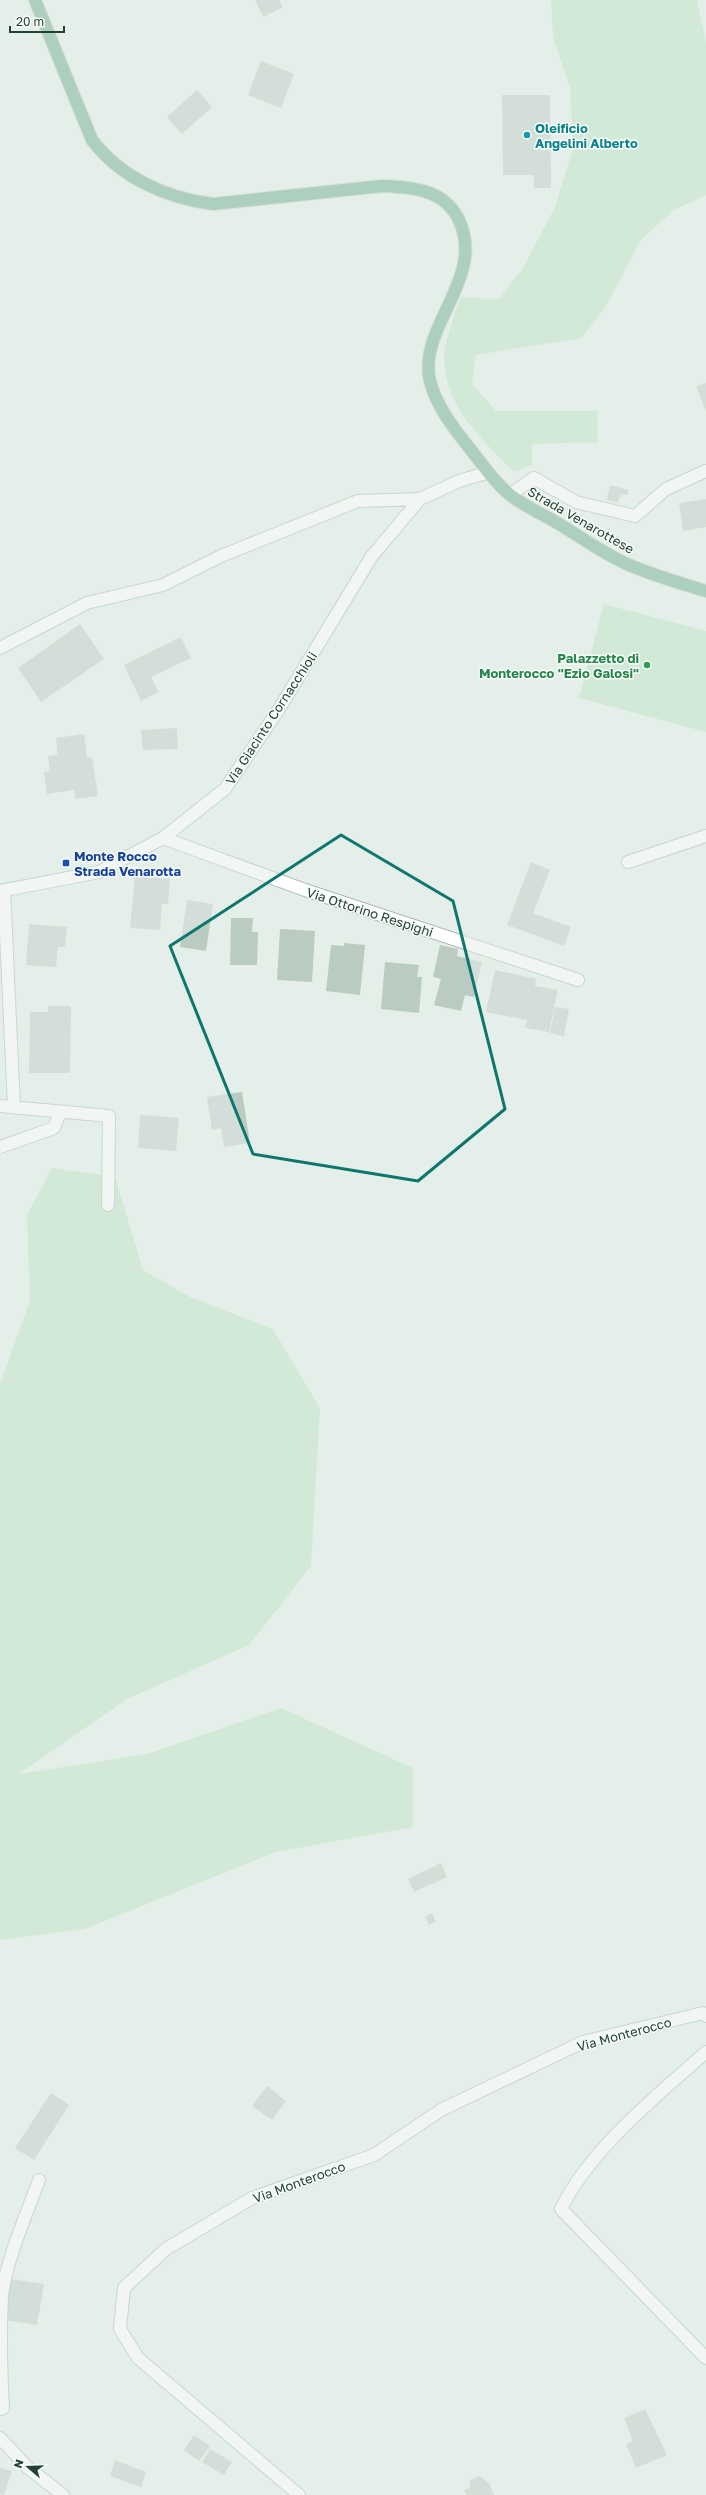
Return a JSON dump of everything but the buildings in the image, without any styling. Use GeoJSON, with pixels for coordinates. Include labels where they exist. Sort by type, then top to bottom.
{"type":"FeatureCollection","features":[{"type":"Feature","properties":{"kind":"main road","name":"Strada Venarottese"},"geometry":{"type":"LineString","coordinates":[[35,0],[92,140],[103,154],[119,167],[161,192],[186,201],[213,204],[382,186],[407,187],[432,193],[448,204],[455,212],[463,230],[466,259],[438,331],[430,358],[430,379],[440,406],[454,429],[479,460],[486,472],[510,495],[625,564],[706,591]]}},
{"type":"Feature","properties":{"kind":"street"},"geometry":{"type":"LineString","coordinates":[[510,495],[534,478],[576,502],[634,516],[666,489],[706,471]]}},
{"type":"Feature","properties":{"kind":"street","name":"Via Giacinto Cornacchioli"},"geometry":{"type":"LineString","coordinates":[[2,891],[99,872],[163,838],[225,789],[283,702],[372,556],[420,499],[459,481],[486,472]]}},
{"type":"Feature","properties":{"kind":"street"},"geometry":{"type":"LineString","coordinates":[[0,648],[87,603],[163,585],[221,556],[358,501],[420,499]]}},
{"type":"Feature","properties":{"kind":"street"},"geometry":{"type":"LineString","coordinates":[[628,862],[706,836]]}},
{"type":"Feature","properties":{"kind":"street","name":"Via Ottorino Respighi"},"geometry":{"type":"LineString","coordinates":[[163,838],[305,890],[578,980]]}},
{"type":"Feature","properties":{"kind":"street"},"geometry":{"type":"LineString","coordinates":[[2,891],[14,1107]]}},
{"type":"Feature","properties":{"kind":"street"},"geometry":{"type":"LineString","coordinates":[[0,1106],[109,1116],[108,1205]]}},
{"type":"Feature","properties":{"kind":"street"},"geometry":{"type":"LineString","coordinates":[[0,1147],[54,1128],[60,1112]]}},
{"type":"Feature","properties":{"kind":"street","name":"Via Monterocco"},"geometry":{"type":"LineString","coordinates":[[299,2495],[138,2358],[120,2329],[124,2288],[166,2249],[252,2198],[374,2156],[441,2110],[583,2042],[704,2013],[706,2016]]}},
{"type":"Feature","properties":{"kind":"street"},"geometry":{"type":"LineString","coordinates":[[706,2052],[627,2124],[572,2187],[561,2209],[706,2358]]}},
{"type":"Feature","properties":{"kind":"street"},"geometry":{"type":"LineString","coordinates":[[0,2409],[3,2408],[0,2352],[2,2296],[14,2252],[39,2180]]}},
{"type":"Feature","properties":{"kind":"street"},"geometry":{"type":"LineString","coordinates":[[0,2438],[27,2467],[63,2495]]}},
{"type":"Feature","properties":{"kind":"highlighted area"},"geometry":{"type":"Polygon","coordinates":[[[341,835],[453,901],[505,1109],[418,1181],[253,1154],[170,946],[341,835]]]}},
{"type":"Feature","properties":{"kind":"green space"},"geometry":{"type":"Polygon","coordinates":[[[551,0],[697,0],[706,42],[706,195],[674,210],[641,240],[606,306],[582,338],[476,355],[472,384],[496,411],[597,411],[598,442],[532,444],[532,465],[514,472],[478,435],[458,408],[446,377],[444,353],[460,297],[499,299],[523,268],[555,207],[573,149],[570,88],[553,37],[551,0]]]}},
{"type":"Feature","properties":{"kind":"green space","name":"Palazzetto di Monterocco \"Ezio Galosi\""},"geometry":{"type":"Polygon","coordinates":[[[604,604],[706,631],[706,732],[579,698],[604,604]]]}},
{"type":"Feature","properties":{"kind":"green space"},"geometry":{"type":"Polygon","coordinates":[[[52,1168],[115,1177],[143,1270],[190,1297],[273,1329],[320,1408],[311,1566],[249,1645],[127,1699],[19,1774],[147,1754],[281,1708],[413,1768],[413,1827],[276,1852],[85,1929],[0,1940],[0,1384],[30,1301],[27,1215],[52,1168]]]}},
{"type":"Feature","properties":{"kind":"place","name":"Oleificio Angelini Alberto"},"geometry":{"type":"Point","coordinates":[527,135]}},
{"type":"Feature","properties":{"kind":"place","name":"Palazzetto di Monterocco \"Ezio Galosi\""},"geometry":{"type":"Point","coordinates":[647,665]}},
{"type":"Feature","properties":{"kind":"place","name":"Monte Rocco Strada Venarotta"},"geometry":{"type":"Point","coordinates":[66,863]}}]}
